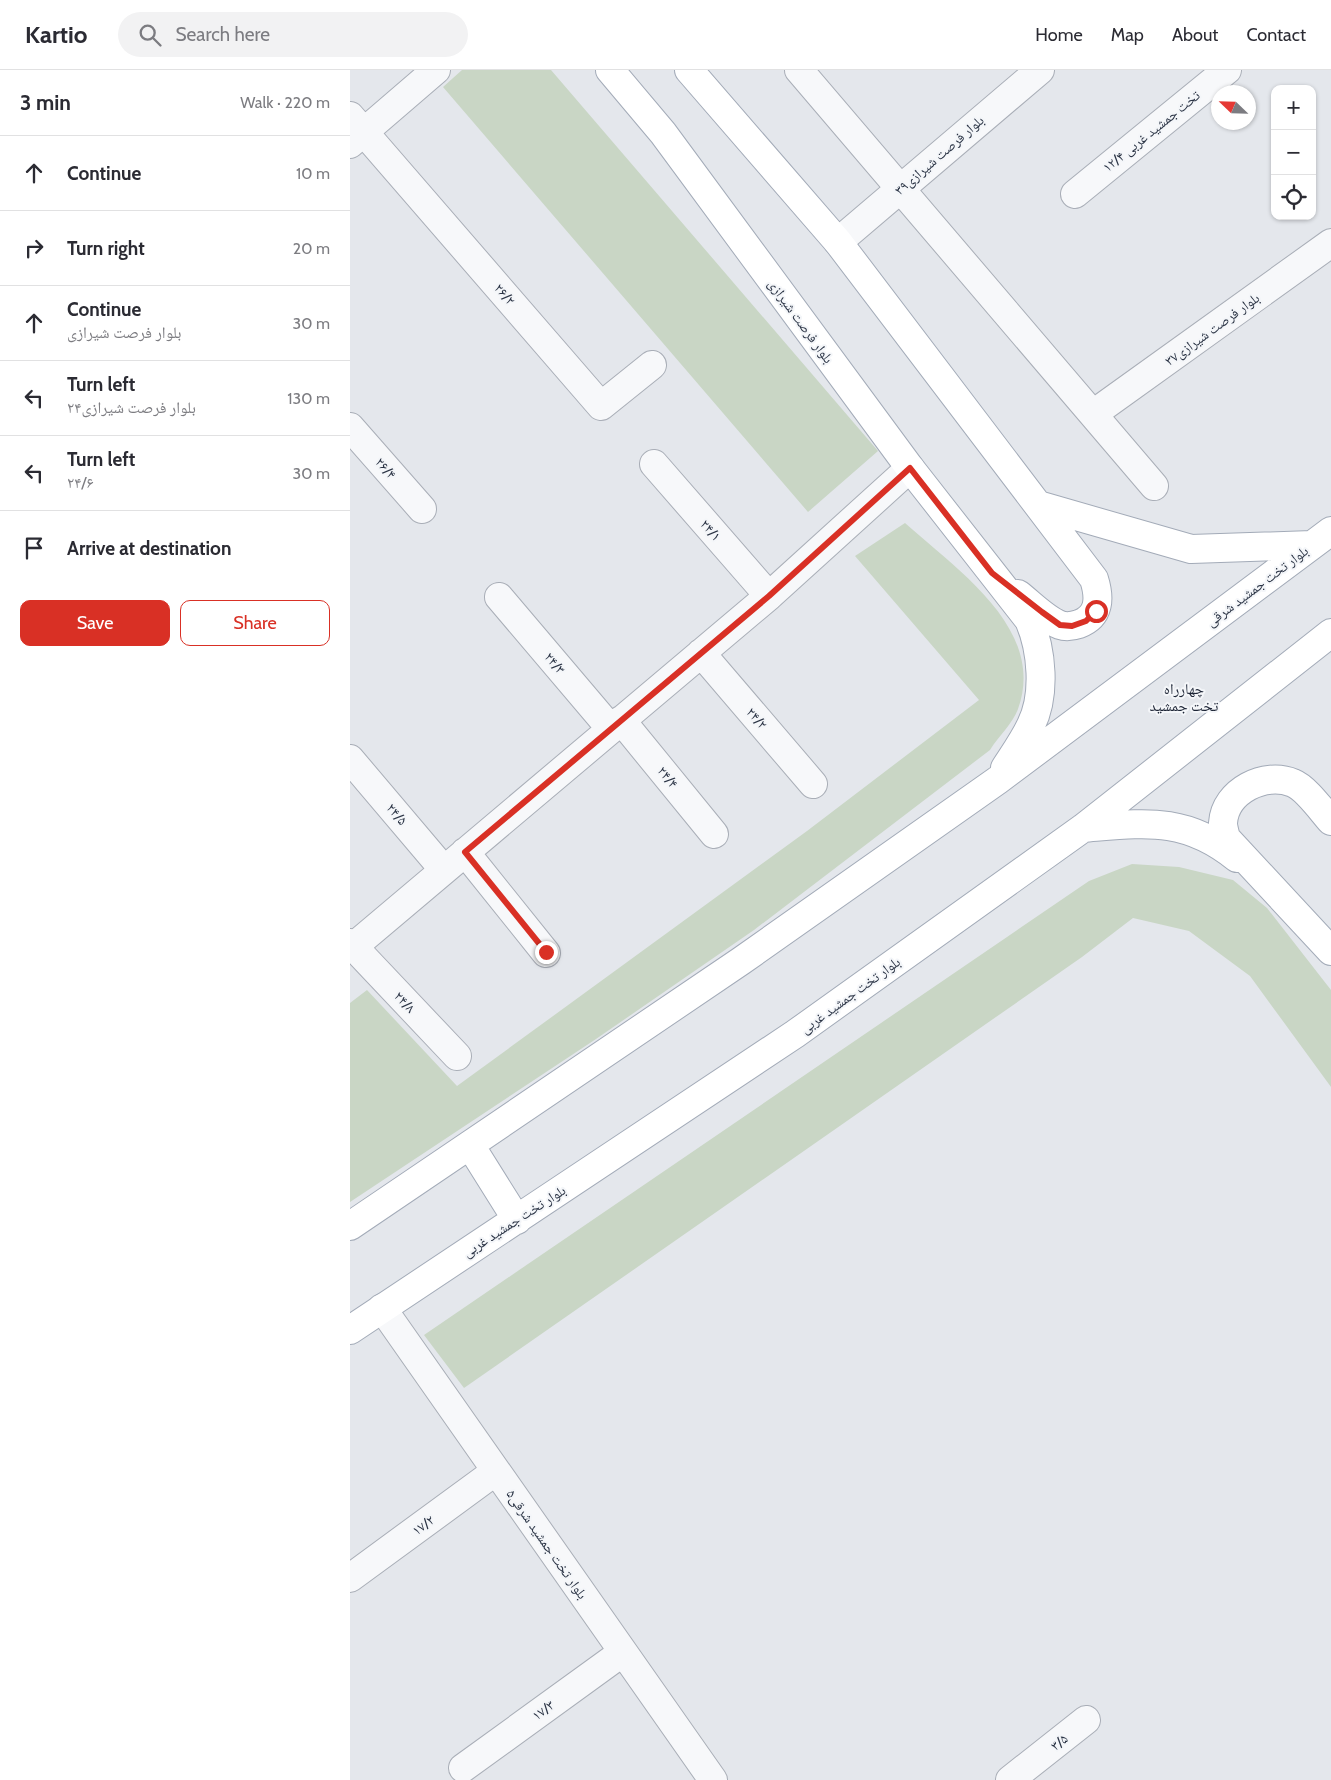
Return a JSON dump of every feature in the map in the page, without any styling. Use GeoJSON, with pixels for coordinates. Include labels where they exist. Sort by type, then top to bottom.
{"type":"FeatureCollection","features":[{"type":"Feature","properties":{"kind":"main road","name":"بلوار فرصت شیرازی"},"geometry":{"type":"LineString","coordinates":[[610,70],[663,133],[910,468],[992,573]]}},
{"type":"Feature","properties":{"kind":"main road"},"geometry":{"type":"LineString","coordinates":[[689,70],[838,242],[1094,579],[1099,595],[1096,611],[1086,621],[1072,626],[1060,625],[992,573]]}},
{"type":"Feature","properties":{"kind":"main road"},"geometry":{"type":"LineString","coordinates":[[1038,505],[1191,549],[1321,538]]}},
{"type":"Feature","properties":{"kind":"main road","name":"بلوار تخت جمشید شرقی"},"geometry":{"type":"LineString","coordinates":[[998,780],[1321,538]]}},
{"type":"Feature","properties":{"kind":"main road"},"geometry":{"type":"LineString","coordinates":[[350,1226],[732,967],[998,780],[1032,724],[1039,693],[1039,660],[1037,640],[1029,620],[992,573]]}},
{"type":"Feature","properties":{"kind":"main road","name":"بلوار تخت جمشید غربی"},"geometry":{"type":"LineString","coordinates":[[350,1330],[795,1034],[1082,828],[1331,633]]}},
{"type":"Feature","properties":{"kind":"main road"},"geometry":{"type":"LineString","coordinates":[[1331,821],[1294,783],[1276,780],[1259,782],[1248,787],[1231,800],[1223,823],[1226,838],[1258,875],[1331,951]]}},
{"type":"Feature","properties":{"kind":"main road"},"geometry":{"type":"LineString","coordinates":[[1082,828],[1146,823],[1193,831],[1226,850],[1258,875]]}},
{"type":"Feature","properties":{"kind":"main road"},"geometry":{"type":"LineString","coordinates":[[470,1145],[517,1220]]}},
{"type":"Feature","properties":{"kind":"street"},"geometry":{"type":"LineString","coordinates":[[355,130],[436,70]]}},
{"type":"Feature","properties":{"kind":"street"},"geometry":{"type":"LineString","coordinates":[[799,70],[1154,486]]}},
{"type":"Feature","properties":{"kind":"street","name":"بلوار فرصت شیرازی۳۹"},"geometry":{"type":"LineString","coordinates":[[838,242],[1040,70]]}},
{"type":"Feature","properties":{"kind":"street","name":"تخت جمشید غربی ۱۲/۴"},"geometry":{"type":"LineString","coordinates":[[1075,194],[1227,70]]}},
{"type":"Feature","properties":{"kind":"street","name":"۲۶/۲"},"geometry":{"type":"LineString","coordinates":[[355,130],[601,406],[652,364]]}},
{"type":"Feature","properties":{"kind":"street","name":"بلوار فرصت شیرازی۳۷"},"geometry":{"type":"LineString","coordinates":[[1093,414],[1331,243]]}},
{"type":"Feature","properties":{"kind":"street","name":"۲۶/۴"},"geometry":{"type":"LineString","coordinates":[[350,427],[422,509]]}},
{"type":"Feature","properties":{"kind":"street","name":"۲۴/۱"},"geometry":{"type":"LineString","coordinates":[[654,464],[769,596]]}},
{"type":"Feature","properties":{"kind":"street"},"geometry":{"type":"LineString","coordinates":[[351,945],[444,870],[769,596],[910,468]]}},
{"type":"Feature","properties":{"kind":"street","name":"۲۴/۳"},"geometry":{"type":"LineString","coordinates":[[499,597],[616,725]]}},
{"type":"Feature","properties":{"kind":"street","name":"۲۴/۲"},"geometry":{"type":"LineString","coordinates":[[701,653],[813,784]]}},
{"type":"Feature","properties":{"kind":"street","name":"۲۴/۴"},"geometry":{"type":"LineString","coordinates":[[616,725],[714,834]]}},
{"type":"Feature","properties":{"kind":"street","name":"۲۴/۵"},"geometry":{"type":"LineString","coordinates":[[350,759],[444,870]]}},
{"type":"Feature","properties":{"kind":"street"},"geometry":{"type":"LineString","coordinates":[[465,852],[546,952]]}},
{"type":"Feature","properties":{"kind":"street","name":"۲۴/۸"},"geometry":{"type":"LineString","coordinates":[[351,945],[456,1056]]}},
{"type":"Feature","properties":{"kind":"street","name":"بلوار تخت جمشید شرقی۵"},"geometry":{"type":"LineString","coordinates":[[382,1308],[713,1780]]}},
{"type":"Feature","properties":{"kind":"street","name":"۱۷/۲"},"geometry":{"type":"LineString","coordinates":[[350,1578],[496,1471]]}},
{"type":"Feature","properties":{"kind":"street","name":"۱۷/۳"},"geometry":{"type":"LineString","coordinates":[[463,1768],[623,1652]]}},
{"type":"Feature","properties":{"kind":"street","name":"۳/۵"},"geometry":{"type":"LineString","coordinates":[[1010,1780],[1037,1772],[1086,1720]]}},
{"type":"Feature","properties":{"kind":"green space"},"geometry":{"type":"Polygon","coordinates":[[[462,70],[551,70],[878,451],[808,512],[443,87],[462,70]]]}},
{"type":"Feature","properties":{"kind":"green space"},"geometry":{"type":"Polygon","coordinates":[[[905,523],[971,581],[992,603],[1008,627],[1020,653],[1024,680],[1018,709],[1013,719],[990,750],[754,930],[596,1039],[350,1202],[350,1003],[367,990],[457,1086],[807,831],[979,700],[855,556],[905,523]]]}},
{"type":"Feature","properties":{"kind":"green space"},"geometry":{"type":"Polygon","coordinates":[[[1132,864],[1179,867],[1233,880],[1267,908],[1331,990],[1331,1087],[1250,976],[1189,931],[1133,918],[1082,957],[464,1388],[424,1335],[1089,881],[1132,864]]]}},
{"type":"Feature","properties":{"kind":"district","name":"چهارراه تخت جمشید"},"geometry":{"type":"Point","coordinates":[1184,698]}},
{"type":"Feature","properties":{"kind":"route"},"geometry":{"type":"LineString","coordinates":[[546,952],[465,852],[769,596],[910,468],[992,573],[1042,612],[1060,625],[1072,626],[1086,621],[1096,611]]}}]}
